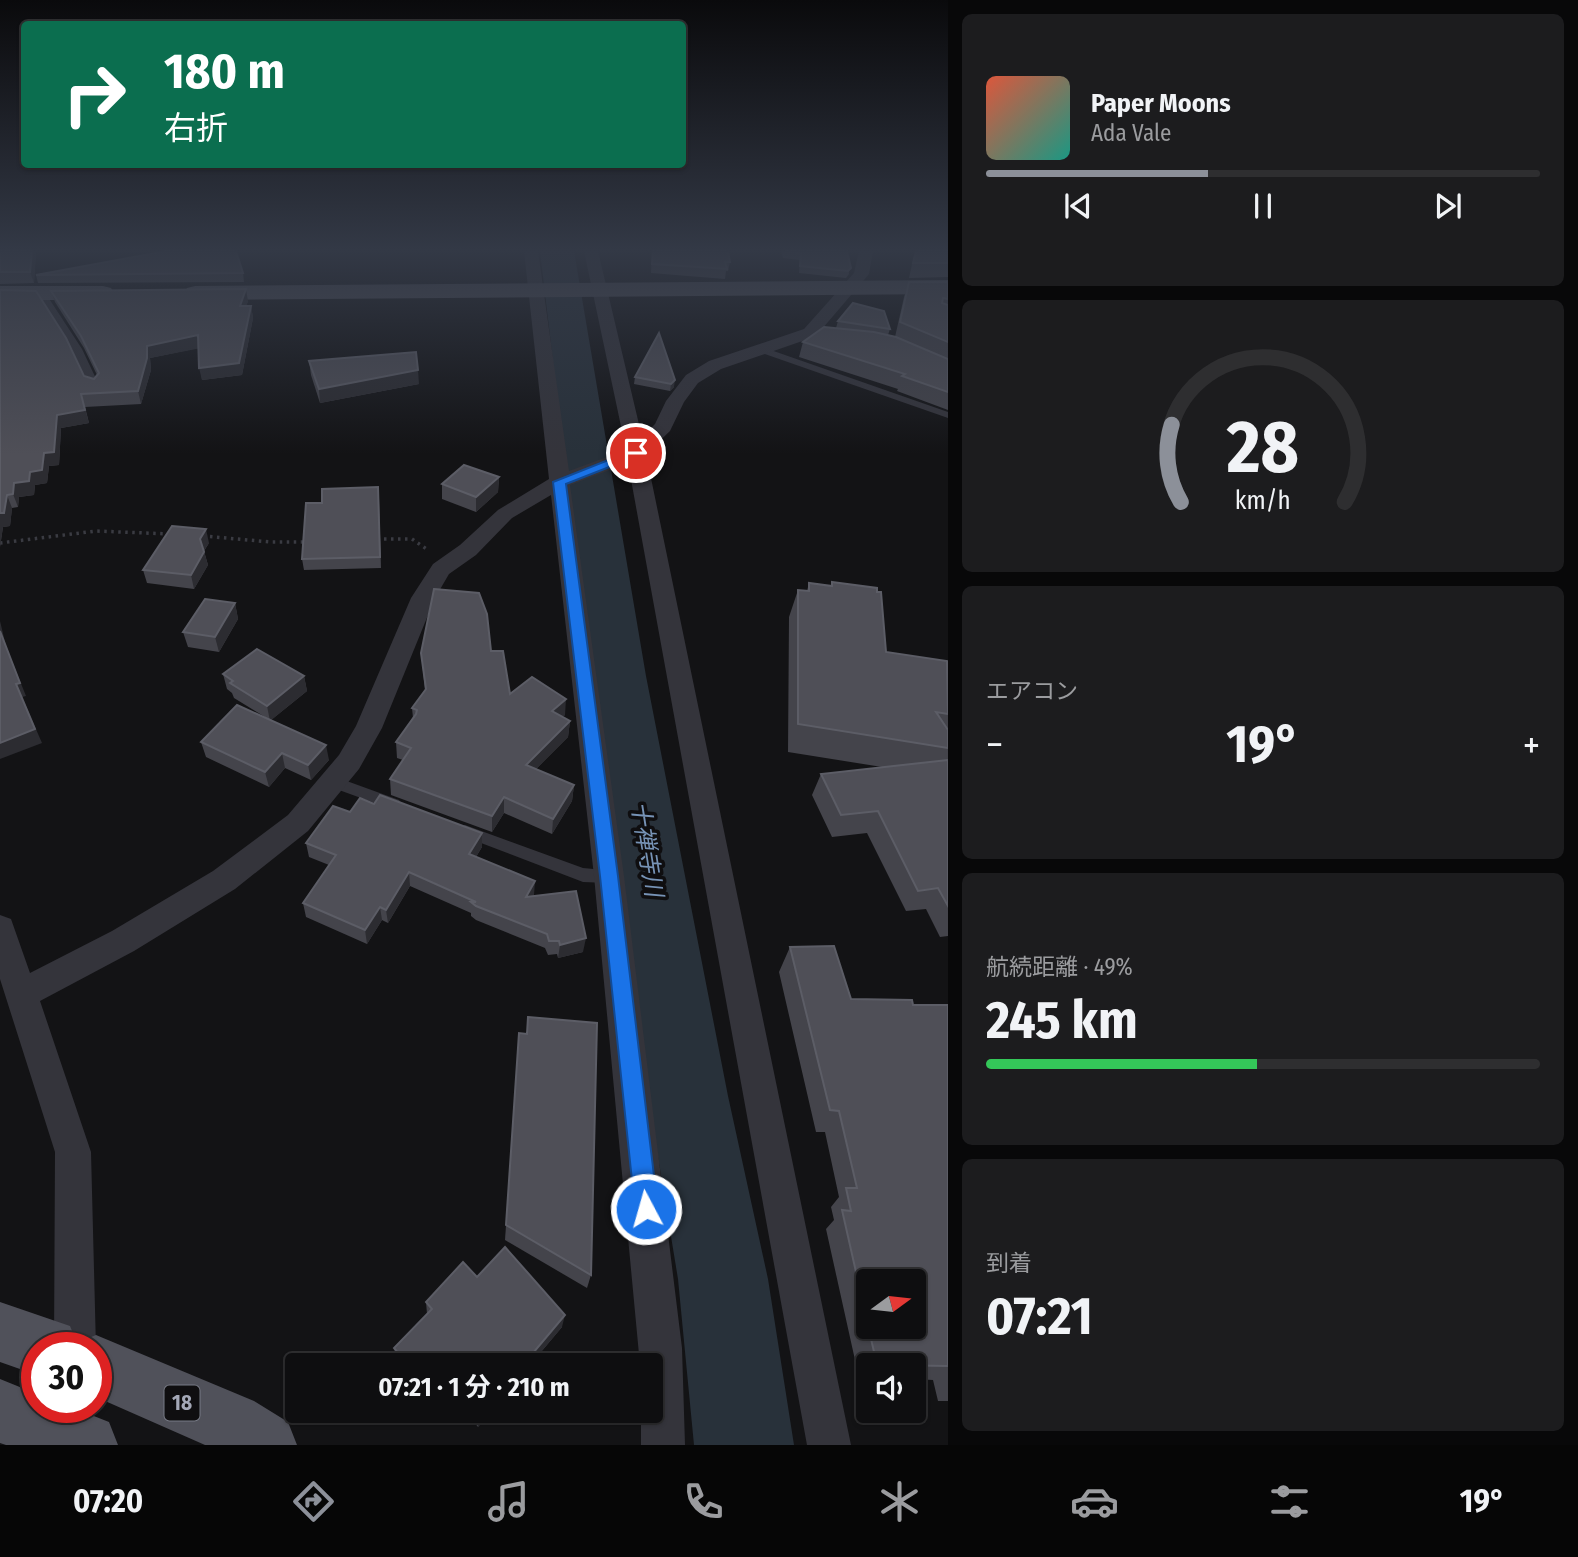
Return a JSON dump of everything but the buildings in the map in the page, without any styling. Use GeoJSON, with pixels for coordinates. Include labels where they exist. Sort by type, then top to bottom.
{"type":"FeatureCollection","features":[{"type":"Feature","properties":{"kind":"main road"},"geometry":{"type":"LineString","coordinates":[[0,1332],[21,1339]]}},
{"type":"Feature","properties":{"kind":"main road","name":"18"},"geometry":{"type":"LineString","coordinates":[[112,1373],[230,1424],[265,1445]]}},
{"type":"Feature","properties":{"kind":"main road"},"geometry":{"type":"LineString","coordinates":[[0,1411],[69,1433]]}},
{"type":"Feature","properties":{"kind":"street"},"geometry":{"type":"LineString","coordinates":[[544,318],[661,1348],[663,1445]]}},
{"type":"Feature","properties":{"kind":"street"},"geometry":{"type":"LineString","coordinates":[[603,318],[829,1445]]}},
{"type":"Feature","properties":{"kind":"street"},"geometry":{"type":"LineString","coordinates":[[22,994],[123,941],[224,880],[298,823],[349,762],[369,729],[423,598],[441,569],[505,514],[564,480],[631,454],[663,427],[675,401],[692,379],[715,365],[810,332],[822,318]]}},
{"type":"Feature","properties":{"kind":"street"},"geometry":{"type":"LineString","coordinates":[[810,332],[870,340]]}},
{"type":"Feature","properties":{"kind":"street"},"geometry":{"type":"LineString","coordinates":[[0,929],[73,1152],[75,1332]]}},
{"type":"Feature","properties":{"kind":"lane"},"geometry":{"type":"LineString","coordinates":[[57,318],[77,349],[95,387]]}},
{"type":"Feature","properties":{"kind":"lane"},"geometry":{"type":"LineString","coordinates":[[762,350],[948,415]]}},
{"type":"Feature","properties":{"kind":"lane"},"geometry":{"type":"LineString","coordinates":[[333,782],[408,810]]}},
{"type":"Feature","properties":{"kind":"lane"},"geometry":{"type":"LineString","coordinates":[[445,824],[583,875],[609,876]]}},
{"type":"Feature","properties":{"kind":"path"},"geometry":{"type":"LineString","coordinates":[[0,544],[96,531],[182,534]]}},
{"type":"Feature","properties":{"kind":"path"},"geometry":{"type":"LineString","coordinates":[[193,535],[271,542],[321,542]]}},
{"type":"Feature","properties":{"kind":"path"},"geometry":{"type":"LineString","coordinates":[[372,540],[412,539],[425,549],[459,556]]}},
{"type":"Feature","properties":{"kind":"waterway","name":"十禅寺川"},"geometry":{"type":"LineString","coordinates":[[567,318],[618,676],[688,1096],[723,1279],[744,1445]]}},
{"type":"Feature","properties":{"kind":"route"},"geometry":{"type":"LineString","coordinates":[[636,453],[559,482],[609,876],[646,1209]]}}]}
